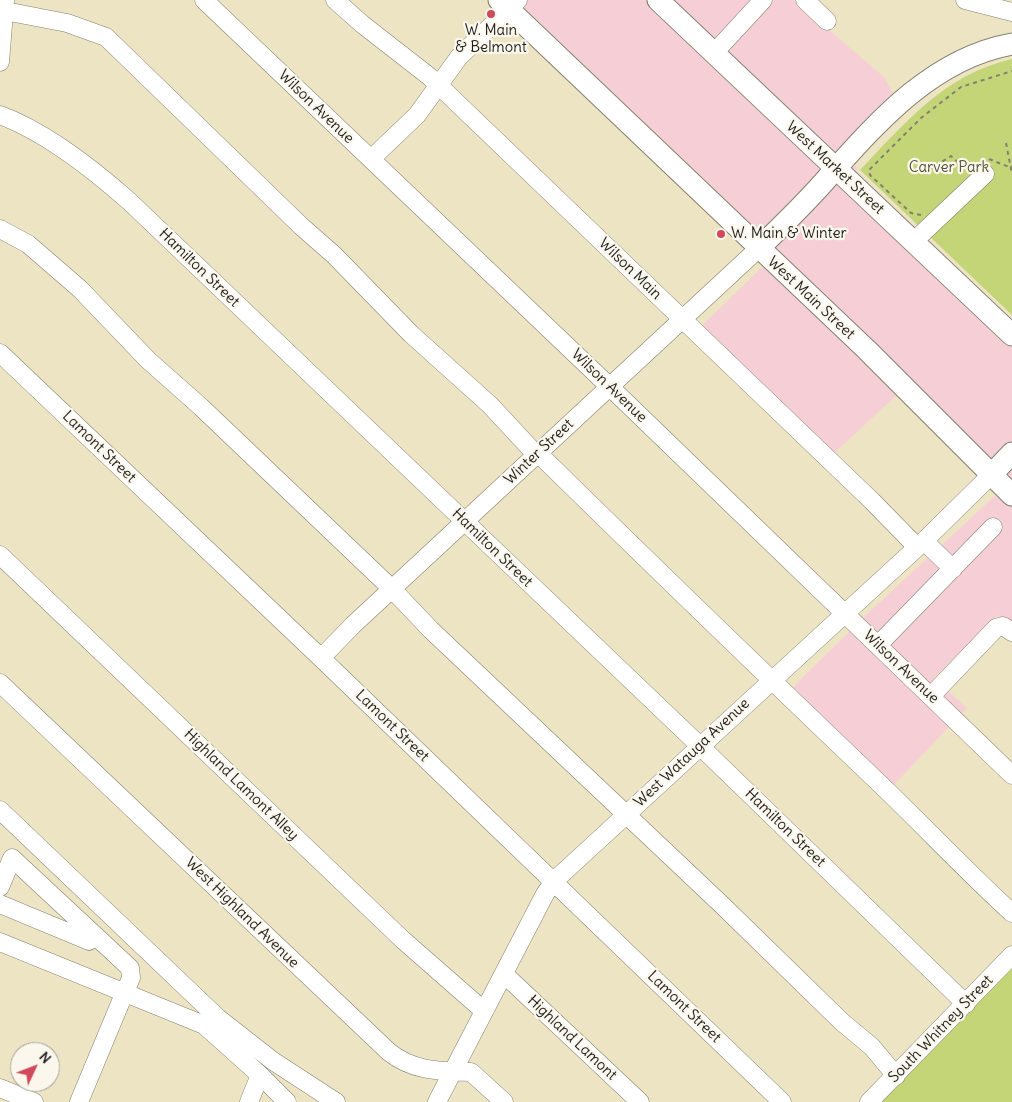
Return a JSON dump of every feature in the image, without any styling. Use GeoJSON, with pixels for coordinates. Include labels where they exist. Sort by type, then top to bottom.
{"type":"FeatureCollection","features":[{"type":"Feature","properties":{"kind":"main road","name":"West Market Street"},"geometry":{"type":"LineString","coordinates":[[658,0],[1012,335]]}},
{"type":"Feature","properties":{"kind":"main road","name":"West Main Street"},"geometry":{"type":"LineString","coordinates":[[509,3],[758,249],[867,350],[1012,495]]}},
{"type":"Feature","properties":{"kind":"main road"},"geometry":{"type":"LineString","coordinates":[[758,249],[836,169],[844,157],[913,90],[956,62],[1012,44]]}},
{"type":"Feature","properties":{"kind":"main road","name":"West Watauga Avenue"},"geometry":{"type":"LineString","coordinates":[[991,475],[1012,453]]}},
{"type":"Feature","properties":{"kind":"street","name":"Wilson Avenue"},"geometry":{"type":"LineString","coordinates":[[204,0],[610,387],[1012,775]]}},
{"type":"Feature","properties":{"kind":"street","name":"Wilson Main"},"geometry":{"type":"LineString","coordinates":[[335,0],[362,24],[438,84],[872,501],[920,544],[954,569]]}},
{"type":"Feature","properties":{"kind":"street"},"geometry":{"type":"LineString","coordinates":[[714,53],[763,0]]}},
{"type":"Feature","properties":{"kind":"street"},"geometry":{"type":"LineString","coordinates":[[805,0],[827,21]]}},
{"type":"Feature","properties":{"kind":"street"},"geometry":{"type":"LineString","coordinates":[[973,1],[1012,12]]}},
{"type":"Feature","properties":{"kind":"street"},"geometry":{"type":"LineString","coordinates":[[371,159],[417,115],[438,84],[460,57],[509,3]]}},
{"type":"Feature","properties":{"kind":"street"},"geometry":{"type":"LineString","coordinates":[[0,62],[3,7],[66,23],[106,37],[334,255],[411,334],[490,405],[962,866],[1012,912]]}},
{"type":"Feature","properties":{"kind":"street","name":"Hamilton Street"},"geometry":{"type":"LineString","coordinates":[[0,115],[14,120],[99,174],[700,746],[966,1004]]}},
{"type":"Feature","properties":{"kind":"street"},"geometry":{"type":"LineString","coordinates":[[913,242],[980,170]]}},
{"type":"Feature","properties":{"kind":"street"},"geometry":{"type":"LineString","coordinates":[[0,229],[28,244],[80,289],[148,360],[201,407],[392,589],[431,630],[842,1022],[872,1047],[896,1076]]}},
{"type":"Feature","properties":{"kind":"street","name":"Winter Street"},"geometry":{"type":"LineString","coordinates":[[322,658],[353,625],[758,249]]}},
{"type":"Feature","properties":{"kind":"street","name":"Lamont Street"},"geometry":{"type":"LineString","coordinates":[[0,353],[322,658],[782,1102]]}},
{"type":"Feature","properties":{"kind":"street","name":"West Watauga Avenue"},"geometry":{"type":"LineString","coordinates":[[437,1102],[544,894],[554,881],[920,544],[991,475]]}},
{"type":"Feature","properties":{"kind":"street"},"geometry":{"type":"LineString","coordinates":[[878,645],[954,569],[993,526]]}},
{"type":"Feature","properties":{"kind":"street","name":"Highland Lamont Alley"},"geometry":{"type":"LineString","coordinates":[[0,555],[403,940],[484,1011]]}},
{"type":"Feature","properties":{"kind":"street"},"geometry":{"type":"LineString","coordinates":[[931,696],[996,628],[1003,626],[1012,632]]}},
{"type":"Feature","properties":{"kind":"street","name":"West Highland Avenue"},"geometry":{"type":"LineString","coordinates":[[0,682],[389,1052],[401,1062],[413,1066],[440,1072],[471,1072],[504,1102]]}},
{"type":"Feature","properties":{"kind":"street"},"geometry":{"type":"LineString","coordinates":[[0,810],[218,1018],[273,1060],[336,1102]]}},
{"type":"Feature","properties":{"kind":"street"},"geometry":{"type":"LineString","coordinates":[[0,887],[12,858],[130,968],[131,978],[79,1102]]}},
{"type":"Feature","properties":{"kind":"street"},"geometry":{"type":"LineString","coordinates":[[0,904],[89,941],[94,935]]}},
{"type":"Feature","properties":{"kind":"street"},"geometry":{"type":"LineString","coordinates":[[0,942],[204,1025],[286,1101]]}},
{"type":"Feature","properties":{"kind":"street","name":"South Whitney Street"},"geometry":{"type":"LineString","coordinates":[[869,1102],[1012,955]]}},
{"type":"Feature","properties":{"kind":"street","name":"Highland Lamont"},"geometry":{"type":"LineString","coordinates":[[504,974],[640,1102]]}},
{"type":"Feature","properties":{"kind":"street"},"geometry":{"type":"LineString","coordinates":[[249,1102],[260,1075]]}},
{"type":"Feature","properties":{"kind":"street"},"geometry":{"type":"LineString","coordinates":[[0,1088],[34,1102]]}},
{"type":"Feature","properties":{"kind":"path"},"geometry":{"type":"LineString","coordinates":[[926,214],[920,216],[911,213],[870,175],[869,170],[933,107],[962,87],[1012,71]]}},
{"type":"Feature","properties":{"kind":"path"},"geometry":{"type":"LineString","coordinates":[[1006,143],[1012,174]]}},
{"type":"Feature","properties":{"kind":"path"},"geometry":{"type":"LineString","coordinates":[[929,170],[951,156],[980,170],[989,159],[1010,167]]}},
{"type":"Feature","properties":{"kind":"shaded area"},"geometry":{"type":"Polygon","coordinates":[[[516,0],[794,0],[884,77],[893,93],[841,151],[856,167],[857,172],[1012,320],[1012,479],[913,380],[830,457],[699,328],[779,251],[516,0]]]}},
{"type":"Feature","properties":{"kind":"shaded area"},"geometry":{"type":"Polygon","coordinates":[[[1012,480],[1012,629],[997,615],[934,678],[967,708],[890,789],[789,691],[866,615],[1012,480]]]}},
{"type":"Feature","properties":{"kind":"green space","name":"Carver Park"},"geometry":{"type":"Polygon","coordinates":[[[1012,59],[1012,315],[860,170],[910,118],[946,88],[988,66],[1012,59]]]}},
{"type":"Feature","properties":{"kind":"green space"},"geometry":{"type":"Polygon","coordinates":[[[1012,967],[1012,1102],[881,1102],[1012,967]]]}},
{"type":"Feature","properties":{"kind":"place","name":"W. Main & Belmont"},"geometry":{"type":"Point","coordinates":[491,14]}},
{"type":"Feature","properties":{"kind":"place","name":"W. Main & Winter"},"geometry":{"type":"Point","coordinates":[721,234]}}]}
